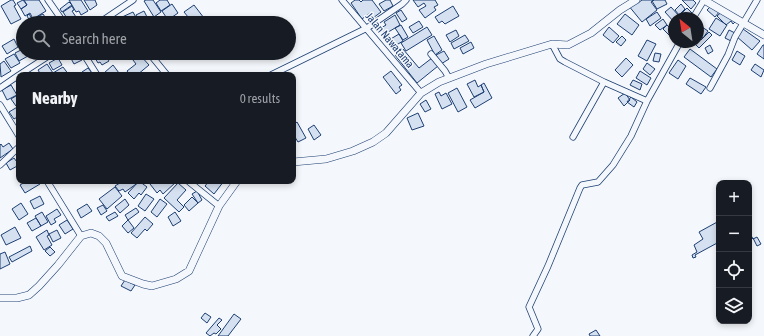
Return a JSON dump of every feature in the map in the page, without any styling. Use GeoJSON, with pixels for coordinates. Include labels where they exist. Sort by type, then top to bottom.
{"type":"FeatureCollection","features":[{"type":"Feature","properties":{"kind":"street"},"geometry":{"type":"LineString","coordinates":[[48,0],[59,16]]}},
{"type":"Feature","properties":{"kind":"street"},"geometry":{"type":"LineString","coordinates":[[109,16],[133,0]]}},
{"type":"Feature","properties":{"kind":"street","name":"Jalan Nawatama"},"geometry":{"type":"LineString","coordinates":[[342,0],[421,93]]}},
{"type":"Feature","properties":{"kind":"street"},"geometry":{"type":"LineString","coordinates":[[277,72],[367,28],[406,0]]}},
{"type":"Feature","properties":{"kind":"street"},"geometry":{"type":"LineString","coordinates":[[296,162],[326,158],[352,151],[373,142],[386,133],[421,93],[439,82],[486,64],[552,44],[568,45],[591,33],[620,10],[636,0]]}},
{"type":"Feature","properties":{"kind":"street"},"geometry":{"type":"LineString","coordinates":[[697,12],[704,0],[764,35]]}},
{"type":"Feature","properties":{"kind":"street"},"geometry":{"type":"LineString","coordinates":[[710,88],[728,55],[735,37],[757,0]]}},
{"type":"Feature","properties":{"kind":"street"},"geometry":{"type":"LineString","coordinates":[[552,44],[560,59],[604,82],[647,101]]}},
{"type":"Feature","properties":{"kind":"street"},"geometry":{"type":"LineString","coordinates":[[533,336],[538,329],[529,307],[548,266],[580,188],[582,185],[598,182],[613,165],[631,136],[647,101],[677,48]]}},
{"type":"Feature","properties":{"kind":"street"},"geometry":{"type":"LineString","coordinates":[[431,54],[449,78]]}},
{"type":"Feature","properties":{"kind":"street"},"geometry":{"type":"LineString","coordinates":[[24,72],[42,60]]}},
{"type":"Feature","properties":{"kind":"street"},"geometry":{"type":"LineString","coordinates":[[87,60],[95,72]]}},
{"type":"Feature","properties":{"kind":"street"},"geometry":{"type":"LineString","coordinates":[[155,60],[165,72]]}},
{"type":"Feature","properties":{"kind":"street"},"geometry":{"type":"LineString","coordinates":[[0,88],[16,77]]}},
{"type":"Feature","properties":{"kind":"street"},"geometry":{"type":"LineString","coordinates":[[573,137],[604,82]]}},
{"type":"Feature","properties":{"kind":"street"},"geometry":{"type":"LineString","coordinates":[[0,105],[16,131]]}},
{"type":"Feature","properties":{"kind":"street"},"geometry":{"type":"LineString","coordinates":[[0,165],[16,150]]}},
{"type":"Feature","properties":{"kind":"street"},"geometry":{"type":"LineString","coordinates":[[49,184],[81,236]]}},
{"type":"Feature","properties":{"kind":"street"},"geometry":{"type":"LineString","coordinates":[[192,184],[219,206]]}},
{"type":"Feature","properties":{"kind":"street"},"geometry":{"type":"LineString","coordinates":[[0,298],[17,298],[30,295],[58,266],[81,236],[91,233],[99,236],[106,243],[122,276],[152,286],[176,279],[189,271],[219,206],[235,184]]}},
{"type":"Feature","properties":{"kind":"building"},"geometry":{"type":"Polygon","coordinates":[[[13,0],[16,5],[14,6],[19,16],[16,16],[16,22],[11,24],[1,6],[13,0]]]}},
{"type":"Feature","properties":{"kind":"building"},"geometry":{"type":"Polygon","coordinates":[[[23,0],[27,5],[21,9],[17,3],[23,0]]]}},
{"type":"Feature","properties":{"kind":"building"},"geometry":{"type":"Polygon","coordinates":[[[24,0],[39,0],[46,11],[38,16],[32,16],[30,13],[25,16],[21,9],[27,5],[24,0]]]}},
{"type":"Feature","properties":{"kind":"building"},"geometry":{"type":"Polygon","coordinates":[[[69,0],[81,0],[88,11],[81,15],[79,11],[76,12],[69,0]]]}},
{"type":"Feature","properties":{"kind":"building"},"geometry":{"type":"Polygon","coordinates":[[[84,0],[95,0],[97,5],[90,10],[84,0]]]}},
{"type":"Feature","properties":{"kind":"building"},"geometry":{"type":"Polygon","coordinates":[[[153,0],[161,12],[153,16],[144,1],[153,0]]]}},
{"type":"Feature","properties":{"kind":"building"},"geometry":{"type":"Polygon","coordinates":[[[160,0],[167,0],[170,5],[161,11],[156,3],[160,0]]]}},
{"type":"Feature","properties":{"kind":"building"},"geometry":{"type":"Polygon","coordinates":[[[355,0],[359,0],[361,2],[363,0],[372,0],[381,12],[373,18],[370,13],[362,19],[351,3],[355,0]]]}},
{"type":"Feature","properties":{"kind":"building"},"geometry":{"type":"Polygon","coordinates":[[[386,0],[390,0],[393,6],[384,11],[379,4],[386,0]]]}},
{"type":"Feature","properties":{"kind":"building"},"geometry":{"type":"Polygon","coordinates":[[[413,0],[435,0],[438,5],[434,7],[436,10],[425,18],[419,10],[426,6],[424,3],[418,7],[413,0]]]}},
{"type":"Feature","properties":{"kind":"building"},"geometry":{"type":"Polygon","coordinates":[[[636,0],[638,3],[642,0],[654,0],[651,2],[657,10],[642,22],[628,5],[636,0]]]}},
{"type":"Feature","properties":{"kind":"building"},"geometry":{"type":"Polygon","coordinates":[[[665,0],[667,4],[657,9],[652,1],[665,0]]]}},
{"type":"Feature","properties":{"kind":"building"},"geometry":{"type":"Polygon","coordinates":[[[682,0],[693,0],[696,3],[691,9],[682,0]]]}},
{"type":"Feature","properties":{"kind":"building"},"geometry":{"type":"Polygon","coordinates":[[[69,2],[72,5],[62,12],[60,9],[69,2]]]}},
{"type":"Feature","properties":{"kind":"building"},"geometry":{"type":"Polygon","coordinates":[[[172,4],[178,13],[174,16],[165,16],[162,11],[172,4]]]}},
{"type":"Feature","properties":{"kind":"building"},"geometry":{"type":"Polygon","coordinates":[[[681,4],[685,9],[682,12],[677,12],[675,10],[681,4]]]}},
{"type":"Feature","properties":{"kind":"building"},"geometry":{"type":"Polygon","coordinates":[[[713,4],[720,11],[715,17],[707,10],[713,4]]]}},
{"type":"Feature","properties":{"kind":"building"},"geometry":{"type":"Polygon","coordinates":[[[194,5],[202,16],[187,16],[184,12],[194,5]]]}},
{"type":"Feature","properties":{"kind":"building"},"geometry":{"type":"Polygon","coordinates":[[[72,6],[74,10],[72,11],[75,16],[66,16],[63,12],[72,6]]]}},
{"type":"Feature","properties":{"kind":"building"},"geometry":{"type":"Polygon","coordinates":[[[453,6],[459,16],[445,24],[442,21],[439,23],[435,17],[453,6]]]}},
{"type":"Feature","properties":{"kind":"building"},"geometry":{"type":"Polygon","coordinates":[[[671,7],[676,12],[668,12],[668,15],[665,12],[671,7]]]}},
{"type":"Feature","properties":{"kind":"building"},"geometry":{"type":"Polygon","coordinates":[[[687,8],[691,12],[683,12],[687,8]]]}},
{"type":"Feature","properties":{"kind":"building"},"geometry":{"type":"Polygon","coordinates":[[[725,9],[736,21],[733,24],[731,21],[726,25],[717,16],[725,9]]]}},
{"type":"Feature","properties":{"kind":"building"},"geometry":{"type":"Polygon","coordinates":[[[401,10],[407,19],[402,22],[396,13],[401,10]]]}},
{"type":"Feature","properties":{"kind":"building"},"geometry":{"type":"Polygon","coordinates":[[[144,11],[146,16],[136,16],[144,11]]]}},
{"type":"Feature","properties":{"kind":"building"},"geometry":{"type":"Polygon","coordinates":[[[133,12],[135,16],[124,16],[133,12]]]}},
{"type":"Feature","properties":{"kind":"building"},"geometry":{"type":"Polygon","coordinates":[[[657,12],[661,18],[650,26],[646,19],[657,12]]]}},
{"type":"Feature","properties":{"kind":"building"},"geometry":{"type":"Polygon","coordinates":[[[625,14],[639,25],[632,35],[617,24],[625,14]]]}},
{"type":"Feature","properties":{"kind":"building"},"geometry":{"type":"Polygon","coordinates":[[[395,15],[400,25],[385,34],[381,28],[386,25],[384,22],[395,15]]]}},
{"type":"Feature","properties":{"kind":"building"},"geometry":{"type":"Polygon","coordinates":[[[716,18],[727,25],[720,36],[709,29],[716,18]]]}},
{"type":"Feature","properties":{"kind":"building"},"geometry":{"type":"Polygon","coordinates":[[[663,19],[667,25],[660,30],[655,25],[663,19]]]}},
{"type":"Feature","properties":{"kind":"building"},"geometry":{"type":"Polygon","coordinates":[[[419,21],[423,27],[413,33],[409,27],[419,21]]]}},
{"type":"Feature","properties":{"kind":"building"},"geometry":{"type":"Polygon","coordinates":[[[401,25],[408,37],[403,40],[395,28],[401,25]]]}},
{"type":"Feature","properties":{"kind":"building"},"geometry":{"type":"Polygon","coordinates":[[[667,25],[668,26],[668,34],[663,29],[667,25]]]}},
{"type":"Feature","properties":{"kind":"building"},"geometry":{"type":"Polygon","coordinates":[[[427,27],[432,35],[406,51],[401,43],[427,27]]]}},
{"type":"Feature","properties":{"kind":"building"},"geometry":{"type":"Polygon","coordinates":[[[609,27],[619,36],[613,43],[603,35],[609,27]]]}},
{"type":"Feature","properties":{"kind":"building"},"geometry":{"type":"Polygon","coordinates":[[[704,28],[708,31],[704,37],[704,28]]]}},
{"type":"Feature","properties":{"kind":"building"},"geometry":{"type":"Polygon","coordinates":[[[743,29],[760,41],[752,50],[736,36],[743,29]]]}},
{"type":"Feature","properties":{"kind":"building"},"geometry":{"type":"Polygon","coordinates":[[[456,30],[459,36],[450,42],[446,35],[456,30]]]}},
{"type":"Feature","properties":{"kind":"building"},"geometry":{"type":"Polygon","coordinates":[[[729,30],[735,33],[731,41],[725,38],[729,30]]]}},
{"type":"Feature","properties":{"kind":"building"},"geometry":{"type":"Polygon","coordinates":[[[709,32],[712,35],[704,43],[704,37],[709,32]]]}},
{"type":"Feature","properties":{"kind":"building"},"geometry":{"type":"Polygon","coordinates":[[[399,34],[403,41],[393,47],[389,40],[399,34]]]}},
{"type":"Feature","properties":{"kind":"building"},"geometry":{"type":"Polygon","coordinates":[[[465,35],[469,41],[454,49],[451,43],[465,35]]]}},
{"type":"Feature","properties":{"kind":"building"},"geometry":{"type":"Polygon","coordinates":[[[434,36],[442,50],[435,55],[427,40],[434,36]]]}},
{"type":"Feature","properties":{"kind":"building"},"geometry":{"type":"Polygon","coordinates":[[[622,36],[626,40],[621,46],[616,42],[622,36]]]}},
{"type":"Feature","properties":{"kind":"building"},"geometry":{"type":"Polygon","coordinates":[[[14,39],[16,43],[16,48],[7,54],[2,46],[14,39]]]}},
{"type":"Feature","properties":{"kind":"building"},"geometry":{"type":"Polygon","coordinates":[[[647,40],[656,44],[647,61],[638,56],[647,40]]]}},
{"type":"Feature","properties":{"kind":"building"},"geometry":{"type":"Polygon","coordinates":[[[471,42],[474,48],[463,54],[460,48],[471,42]]]}},
{"type":"Feature","properties":{"kind":"building"},"geometry":{"type":"Polygon","coordinates":[[[710,45],[713,51],[708,54],[705,48],[710,45]]]}},
{"type":"Feature","properties":{"kind":"building"},"geometry":{"type":"Polygon","coordinates":[[[764,45],[764,59],[757,54],[764,45]]]}},
{"type":"Feature","properties":{"kind":"building"},"geometry":{"type":"Polygon","coordinates":[[[403,49],[419,68],[432,58],[438,66],[417,83],[395,55],[403,49]]]}},
{"type":"Feature","properties":{"kind":"building"},"geometry":{"type":"Polygon","coordinates":[[[690,49],[717,69],[711,77],[684,57],[690,49]]]}},
{"type":"Feature","properties":{"kind":"building"},"geometry":{"type":"Polygon","coordinates":[[[444,51],[449,59],[441,64],[436,55],[444,51]]]}},
{"type":"Feature","properties":{"kind":"building"},"geometry":{"type":"Polygon","coordinates":[[[737,51],[745,56],[740,65],[732,60],[737,51]]]}},
{"type":"Feature","properties":{"kind":"building"},"geometry":{"type":"Polygon","coordinates":[[[655,53],[661,54],[659,62],[653,61],[655,53]]]}},
{"type":"Feature","properties":{"kind":"building"},"geometry":{"type":"Polygon","coordinates":[[[14,54],[16,60],[20,63],[11,68],[5,59],[14,54]]]}},
{"type":"Feature","properties":{"kind":"building"},"geometry":{"type":"Polygon","coordinates":[[[626,58],[633,65],[622,77],[615,70],[626,58]]]}},
{"type":"Feature","properties":{"kind":"building"},"geometry":{"type":"Polygon","coordinates":[[[54,60],[59,60],[62,65],[53,70],[49,63],[54,60]]]}},
{"type":"Feature","properties":{"kind":"building"},"geometry":{"type":"Polygon","coordinates":[[[72,60],[82,60],[74,64],[72,60]]]}},
{"type":"Feature","properties":{"kind":"building"},"geometry":{"type":"Polygon","coordinates":[[[96,60],[109,61],[102,65],[100,62],[98,63],[96,60]]]}},
{"type":"Feature","properties":{"kind":"building"},"geometry":{"type":"Polygon","coordinates":[[[133,60],[144,60],[149,65],[141,72],[128,72],[127,71],[136,64],[133,60]]]}},
{"type":"Feature","properties":{"kind":"building"},"geometry":{"type":"Polygon","coordinates":[[[678,60],[686,66],[678,79],[669,73],[678,60]]]}},
{"type":"Feature","properties":{"kind":"building"},"geometry":{"type":"Polygon","coordinates":[[[4,61],[11,71],[1,77],[0,64],[4,61]]]}},
{"type":"Feature","properties":{"kind":"building"},"geometry":{"type":"Polygon","coordinates":[[[647,63],[655,69],[650,75],[643,69],[647,63]]]}},
{"type":"Feature","properties":{"kind":"building"},"geometry":{"type":"Polygon","coordinates":[[[47,64],[52,72],[39,72],[38,70],[47,64]]]}},
{"type":"Feature","properties":{"kind":"building"},"geometry":{"type":"Polygon","coordinates":[[[755,64],[764,70],[761,77],[751,70],[755,64]]]}},
{"type":"Feature","properties":{"kind":"building"},"geometry":{"type":"Polygon","coordinates":[[[113,65],[118,72],[105,72],[113,65]]]}},
{"type":"Feature","properties":{"kind":"building"},"geometry":{"type":"Polygon","coordinates":[[[63,67],[67,72],[55,72],[63,67]]]}},
{"type":"Feature","properties":{"kind":"building"},"geometry":{"type":"Polygon","coordinates":[[[88,68],[91,72],[82,72],[88,68]]]}},
{"type":"Feature","properties":{"kind":"building"},"geometry":{"type":"Polygon","coordinates":[[[391,71],[402,85],[399,87],[401,90],[396,94],[383,77],[391,71]]]}},
{"type":"Feature","properties":{"kind":"building"},"geometry":{"type":"Polygon","coordinates":[[[640,71],[651,78],[647,85],[636,78],[640,71]]]}},
{"type":"Feature","properties":{"kind":"building"},"geometry":{"type":"Polygon","coordinates":[[[690,78],[706,87],[701,94],[686,84],[690,78]]]}},
{"type":"Feature","properties":{"kind":"building"},"geometry":{"type":"Polygon","coordinates":[[[475,80],[478,87],[481,85],[484,92],[474,97],[467,84],[475,80]]]}},
{"type":"Feature","properties":{"kind":"building"},"geometry":{"type":"Polygon","coordinates":[[[633,80],[642,84],[640,90],[630,85],[633,80]]]}},
{"type":"Feature","properties":{"kind":"building"},"geometry":{"type":"Polygon","coordinates":[[[484,83],[492,98],[475,108],[470,100],[484,92],[481,85],[484,83]]]}},
{"type":"Feature","properties":{"kind":"building"},"geometry":{"type":"Polygon","coordinates":[[[11,85],[16,96],[7,100],[2,90],[11,85]]]}},
{"type":"Feature","properties":{"kind":"building"},"geometry":{"type":"Polygon","coordinates":[[[457,88],[467,107],[458,112],[448,93],[457,88]]]}},
{"type":"Feature","properties":{"kind":"building"},"geometry":{"type":"Polygon","coordinates":[[[439,92],[441,96],[446,93],[452,104],[442,109],[435,94],[439,92]]]}},
{"type":"Feature","properties":{"kind":"building"},"geometry":{"type":"Polygon","coordinates":[[[625,93],[630,100],[624,106],[618,98],[625,93]]]}},
{"type":"Feature","properties":{"kind":"building"},"geometry":{"type":"Polygon","coordinates":[[[16,96],[16,106],[11,99],[16,96]]]}},
{"type":"Feature","properties":{"kind":"building"},"geometry":{"type":"Polygon","coordinates":[[[631,97],[637,102],[634,107],[627,102],[631,97]]]}},
{"type":"Feature","properties":{"kind":"building"},"geometry":{"type":"Polygon","coordinates":[[[426,100],[431,109],[425,112],[420,104],[426,100]]]}},
{"type":"Feature","properties":{"kind":"building"},"geometry":{"type":"Polygon","coordinates":[[[16,108],[16,118],[14,119],[9,112],[16,108]]]}},
{"type":"Feature","properties":{"kind":"building"},"geometry":{"type":"Polygon","coordinates":[[[418,113],[424,126],[412,130],[407,118],[418,113]]]}},
{"type":"Feature","properties":{"kind":"building"},"geometry":{"type":"Polygon","coordinates":[[[297,122],[306,138],[298,142],[296,139],[297,122]]]}},
{"type":"Feature","properties":{"kind":"building"},"geometry":{"type":"Polygon","coordinates":[[[314,125],[321,135],[314,140],[308,129],[314,125]]]}},
{"type":"Feature","properties":{"kind":"building"},"geometry":{"type":"Polygon","coordinates":[[[9,143],[13,149],[0,158],[0,145],[1,144],[3,147],[9,143]]]}},
{"type":"Feature","properties":{"kind":"building"},"geometry":{"type":"Polygon","coordinates":[[[14,158],[16,161],[16,167],[10,170],[6,163],[14,158]]]}},
{"type":"Feature","properties":{"kind":"building"},"geometry":{"type":"Polygon","coordinates":[[[22,184],[40,184],[25,193],[20,185],[22,184]]]}},
{"type":"Feature","properties":{"kind":"building"},"geometry":{"type":"Polygon","coordinates":[[[118,184],[136,184],[125,192],[123,189],[119,191],[115,186],[118,184]]]}},
{"type":"Feature","properties":{"kind":"building"},"geometry":{"type":"Polygon","coordinates":[[[136,184],[143,184],[147,187],[141,195],[139,193],[134,199],[128,193],[136,184]]]}},
{"type":"Feature","properties":{"kind":"building"},"geometry":{"type":"Polygon","coordinates":[[[150,184],[174,184],[163,194],[160,190],[157,193],[150,184]]]}},
{"type":"Feature","properties":{"kind":"building"},"geometry":{"type":"Polygon","coordinates":[[[177,184],[186,190],[177,200],[184,207],[179,212],[164,198],[177,184]]]}},
{"type":"Feature","properties":{"kind":"building"},"geometry":{"type":"Polygon","coordinates":[[[207,184],[222,184],[214,194],[205,186],[207,184]]]}},
{"type":"Feature","properties":{"kind":"building"},"geometry":{"type":"Polygon","coordinates":[[[115,187],[122,196],[107,209],[99,199],[115,187]]]}},
{"type":"Feature","properties":{"kind":"building"},"geometry":{"type":"Polygon","coordinates":[[[197,191],[202,200],[198,203],[192,194],[197,191]]]}},
{"type":"Feature","properties":{"kind":"building"},"geometry":{"type":"Polygon","coordinates":[[[146,194],[154,199],[145,211],[138,206],[146,194]]]}},
{"type":"Feature","properties":{"kind":"building"},"geometry":{"type":"Polygon","coordinates":[[[40,196],[44,204],[34,209],[30,201],[40,196]]]}},
{"type":"Feature","properties":{"kind":"building"},"geometry":{"type":"Polygon","coordinates":[[[192,197],[198,203],[189,211],[184,205],[192,197]]]}},
{"type":"Feature","properties":{"kind":"building"},"geometry":{"type":"Polygon","coordinates":[[[125,199],[129,205],[120,213],[115,207],[125,199]]]}},
{"type":"Feature","properties":{"kind":"building"},"geometry":{"type":"Polygon","coordinates":[[[160,199],[167,204],[157,217],[151,212],[160,199]]]}},
{"type":"Feature","properties":{"kind":"building"},"geometry":{"type":"Polygon","coordinates":[[[21,203],[28,214],[19,220],[12,209],[21,203]]]}},
{"type":"Feature","properties":{"kind":"building"},"geometry":{"type":"Polygon","coordinates":[[[87,204],[92,211],[81,218],[77,210],[87,204]]]}},
{"type":"Feature","properties":{"kind":"building"},"geometry":{"type":"Polygon","coordinates":[[[103,205],[107,211],[101,215],[97,208],[103,205]]]}},
{"type":"Feature","properties":{"kind":"building"},"geometry":{"type":"Polygon","coordinates":[[[136,208],[139,212],[128,220],[125,215],[136,208]]]}},
{"type":"Feature","properties":{"kind":"building"},"geometry":{"type":"Polygon","coordinates":[[[57,209],[61,215],[54,219],[56,222],[51,225],[46,216],[57,209]]]}},
{"type":"Feature","properties":{"kind":"building"},"geometry":{"type":"Polygon","coordinates":[[[42,212],[48,222],[41,226],[35,216],[42,212]]]}},
{"type":"Feature","properties":{"kind":"building"},"geometry":{"type":"Polygon","coordinates":[[[115,212],[118,216],[109,221],[106,217],[115,212]]]}},
{"type":"Feature","properties":{"kind":"building"},"geometry":{"type":"Polygon","coordinates":[[[175,212],[181,221],[173,226],[168,217],[175,212]]]}},
{"type":"Feature","properties":{"kind":"building"},"geometry":{"type":"Polygon","coordinates":[[[145,217],[153,224],[147,231],[145,229],[137,238],[131,233],[145,217]]]}},
{"type":"Feature","properties":{"kind":"building"},"geometry":{"type":"Polygon","coordinates":[[[36,218],[41,226],[32,231],[27,223],[36,218]]]}},
{"type":"Feature","properties":{"kind":"building"},"geometry":{"type":"Polygon","coordinates":[[[67,220],[73,229],[65,234],[59,225],[67,220]]]}},
{"type":"Feature","properties":{"kind":"building"},"geometry":{"type":"Polygon","coordinates":[[[128,220],[134,228],[128,233],[122,226],[128,220]]]}},
{"type":"Feature","properties":{"kind":"building"},"geometry":{"type":"Polygon","coordinates":[[[716,223],[716,244],[695,255],[696,257],[693,258],[692,255],[697,252],[694,245],[703,239],[699,232],[716,223]]]}},
{"type":"Feature","properties":{"kind":"building"},"geometry":{"type":"Polygon","coordinates":[[[15,227],[21,238],[6,245],[1,235],[15,227]]]}},
{"type":"Feature","properties":{"kind":"building"},"geometry":{"type":"Polygon","coordinates":[[[47,230],[49,235],[47,236],[52,245],[44,250],[36,237],[47,230]]]}},
{"type":"Feature","properties":{"kind":"building"},"geometry":{"type":"Polygon","coordinates":[[[57,230],[61,238],[53,242],[49,234],[57,230]]]}},
{"type":"Feature","properties":{"kind":"building"},"geometry":{"type":"Polygon","coordinates":[[[757,237],[761,244],[757,246],[753,239],[757,237]]]}},
{"type":"Feature","properties":{"kind":"building"},"geometry":{"type":"Polygon","coordinates":[[[30,246],[32,251],[12,262],[9,257],[30,246]]]}},
{"type":"Feature","properties":{"kind":"building"},"geometry":{"type":"Polygon","coordinates":[[[50,247],[55,252],[50,256],[45,251],[50,247]]]}},
{"type":"Feature","properties":{"kind":"building"},"geometry":{"type":"Polygon","coordinates":[[[5,252],[10,264],[0,269],[0,254],[5,252]]]}},
{"type":"Feature","properties":{"kind":"building"},"geometry":{"type":"Polygon","coordinates":[[[125,280],[135,285],[131,291],[121,286],[125,280]]]}},
{"type":"Feature","properties":{"kind":"building"},"geometry":{"type":"Polygon","coordinates":[[[205,313],[211,317],[207,323],[201,318],[205,313]]]}},
{"type":"Feature","properties":{"kind":"building"},"geometry":{"type":"Polygon","coordinates":[[[234,314],[241,319],[228,336],[218,336],[234,314]]]}},
{"type":"Feature","properties":{"kind":"building"},"geometry":{"type":"Polygon","coordinates":[[[219,318],[222,320],[217,325],[221,329],[216,334],[214,333],[210,336],[206,333],[219,318]]]}},
{"type":"Feature","properties":{"kind":"building"},"geometry":{"type":"Polygon","coordinates":[[[596,330],[600,336],[590,336],[589,334],[596,330]]]}}]}
